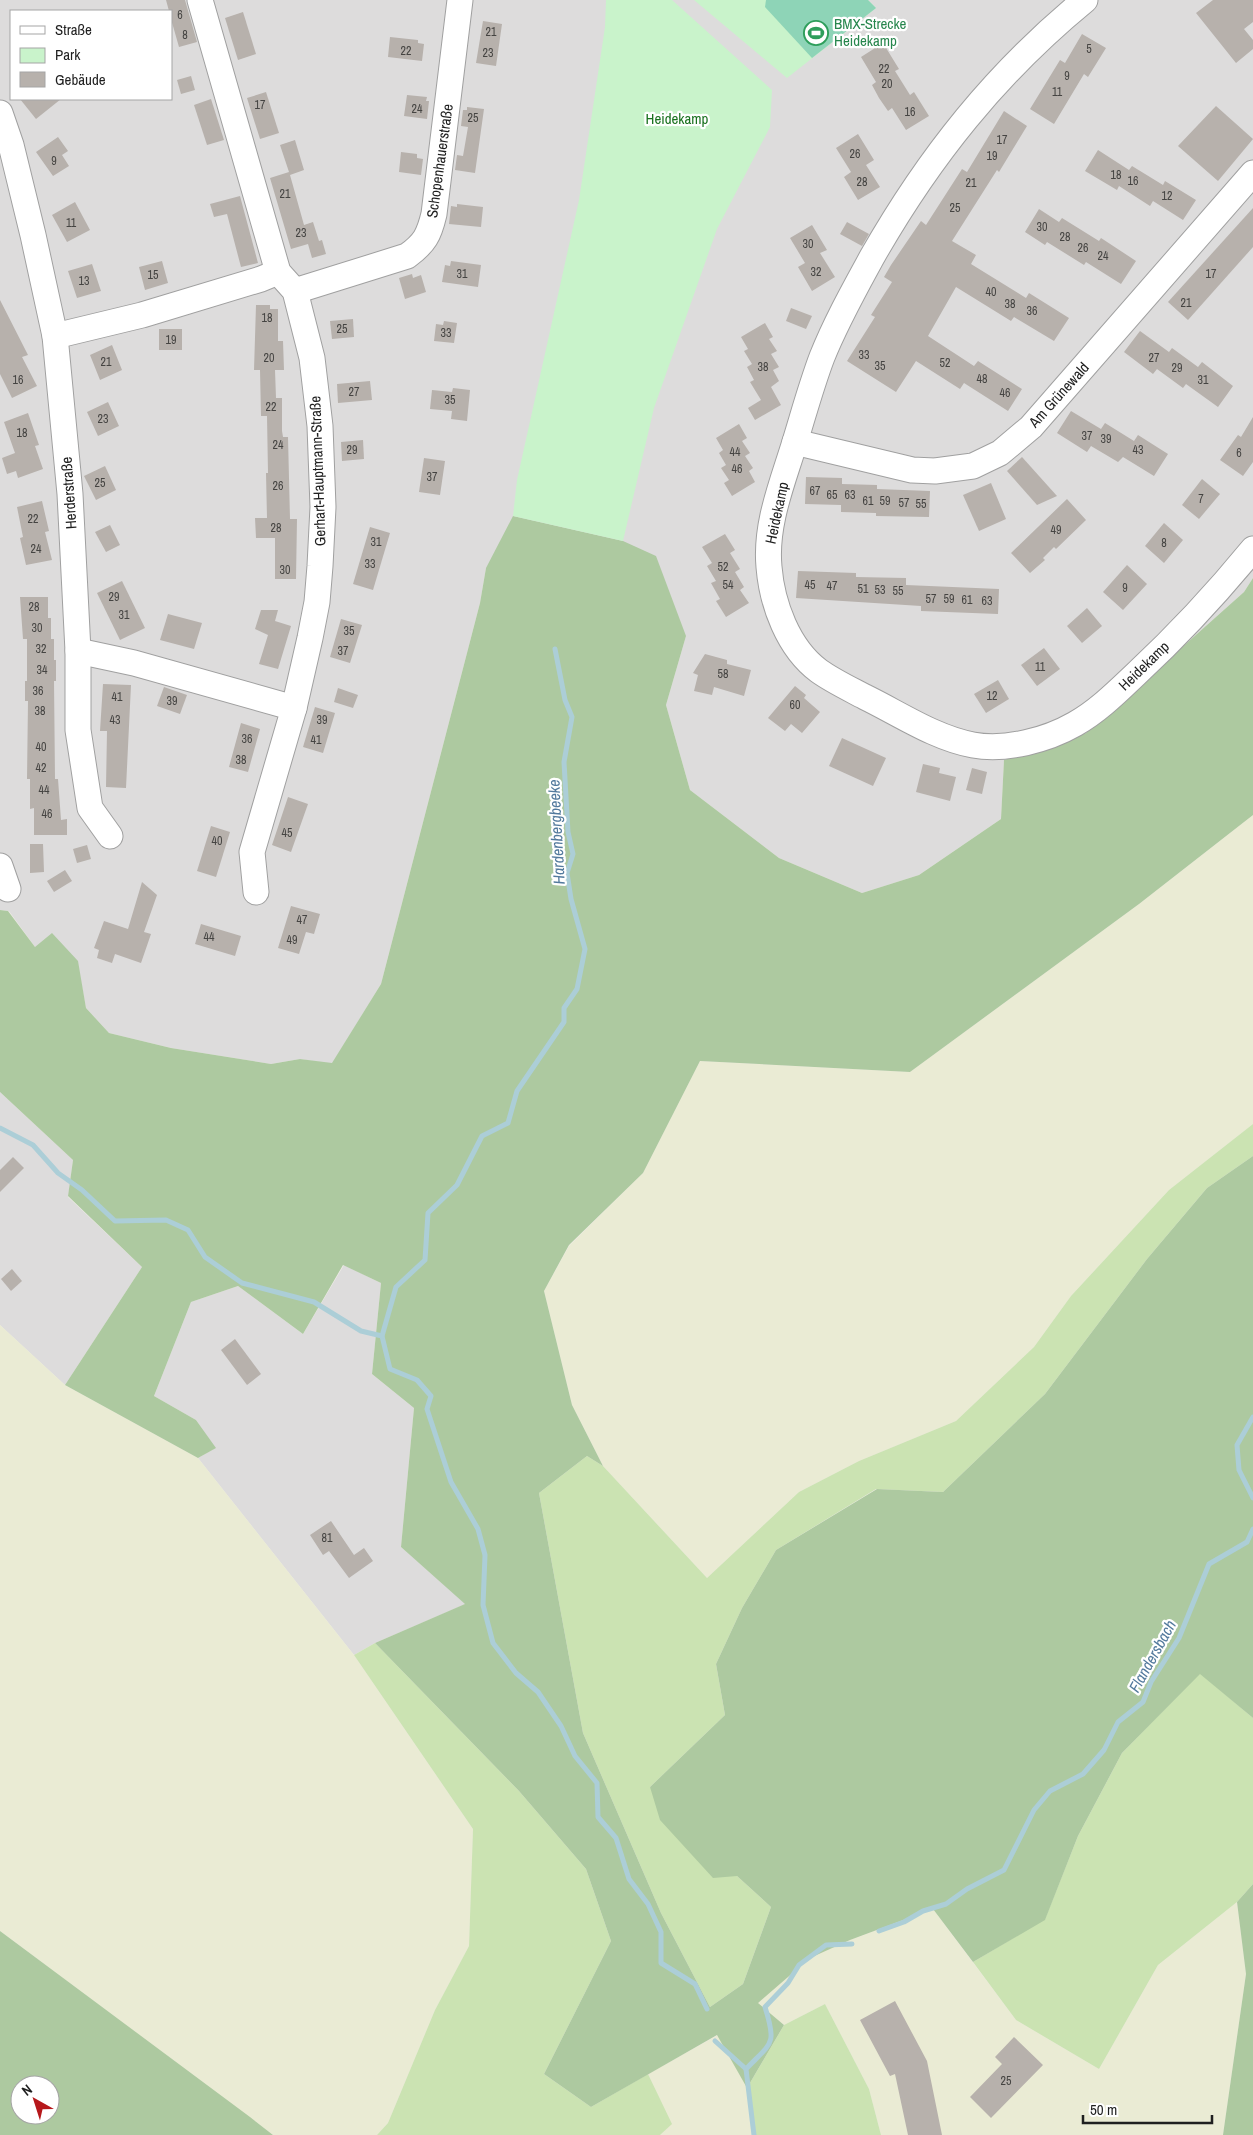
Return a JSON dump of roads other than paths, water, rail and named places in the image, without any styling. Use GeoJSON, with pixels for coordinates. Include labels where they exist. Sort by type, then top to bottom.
{"type":"FeatureCollection","features":[{"type":"Feature","properties":{"kind":"street","name":"Gerhart-Hauptmann-Straße"},"geometry":{"type":"LineString","coordinates":[[200,0],[278,272],[295,291],[313,367],[320,426],[323,507],[317,602],[294,708],[252,852],[256,892]]}},
{"type":"Feature","properties":{"kind":"street","name":"Schopenhauerstraße"},"geometry":{"type":"LineString","coordinates":[[295,291],[406,256],[421,246],[430,231],[434,214],[460,0]]}},
{"type":"Feature","properties":{"kind":"street","name":"Heidekamp"},"geometry":{"type":"LineString","coordinates":[[1085,0],[1041,36],[993,85],[951,137],[891,224],[852,293],[812,385],[771,527],[768,551],[773,592],[782,621],[791,636],[818,670],[951,739],[976,746],[1000,746],[1049,735],[1074,724],[1096,710],[1178,633],[1253,549]]}},
{"type":"Feature","properties":{"kind":"street","name":"Herderstraße"},"geometry":{"type":"LineString","coordinates":[[0,113],[11,145],[55,336],[70,494],[78,651],[78,730],[90,808],[110,836]]}},
{"type":"Feature","properties":{"kind":"street","name":"Am Grünewald"},"geometry":{"type":"LineString","coordinates":[[795,442],[912,470],[935,471],[973,466],[1000,454],[1031,427],[1253,173]]}},
{"type":"Feature","properties":{"kind":"street"},"geometry":{"type":"LineString","coordinates":[[55,336],[142,315],[261,279],[278,272]]}},
{"type":"Feature","properties":{"kind":"street"},"geometry":{"type":"LineString","coordinates":[[78,651],[134,663],[294,708]]}},
{"type":"Feature","properties":{"kind":"street"},"geometry":{"type":"LineString","coordinates":[[0,866],[8,889]]}},
{"type":"Feature","properties":{"kind":"waterway","name":"Hardenbergbeeke"},"geometry":{"type":"LineString","coordinates":[[382,1336],[396,1287],[425,1260],[428,1213],[457,1185],[482,1136],[508,1123],[517,1091],[564,1022],[564,1008],[577,989],[585,949],[571,899],[567,873],[573,854],[568,832],[564,762],[572,717],[565,700],[555,649]]}},
{"type":"Feature","properties":{"kind":"waterway"},"geometry":{"type":"LineString","coordinates":[[0,1128],[33,1145],[58,1173],[82,1190],[115,1221],[166,1220],[188,1230],[205,1257],[242,1283],[314,1302],[361,1331],[382,1336],[390,1369],[417,1380],[431,1396],[427,1409],[451,1482],[478,1529],[485,1555],[483,1605],[493,1643],[516,1673],[538,1692],[561,1726],[575,1756],[597,1783],[598,1817],[616,1838],[629,1879],[648,1904],[661,1932],[661,1963],[695,1984],[707,2009]]}},
{"type":"Feature","properties":{"kind":"waterway","name":"Flandersbach"},"geometry":{"type":"LineString","coordinates":[[1253,1417],[1237,1445],[1239,1470],[1253,1498]]}},
{"type":"Feature","properties":{"kind":"waterway","name":"Flandersbach"},"geometry":{"type":"LineString","coordinates":[[879,1931],[904,1922],[923,1911],[946,1904],[967,1889],[1004,1870],[1034,1810],[1050,1791],[1083,1774],[1104,1750],[1118,1722],[1143,1702],[1151,1682],[1179,1638],[1209,1564],[1247,1542],[1253,1529]]}},
{"type":"Feature","properties":{"kind":"waterway","name":"Flandersbach"},"geometry":{"type":"LineString","coordinates":[[754,2135],[746,2069],[767,2048],[770,2042],[771,2029],[765,2007],[788,1983],[799,1965],[826,1945],[852,1944]]}},
{"type":"Feature","properties":{"kind":"waterway"},"geometry":{"type":"LineString","coordinates":[[715,2041],[746,2069]]}},
{"type":"Feature","properties":{"kind":"place","name":"BMX-Strecke Heidekamp"},"geometry":{"type":"Point","coordinates":[816,33]}}]}
